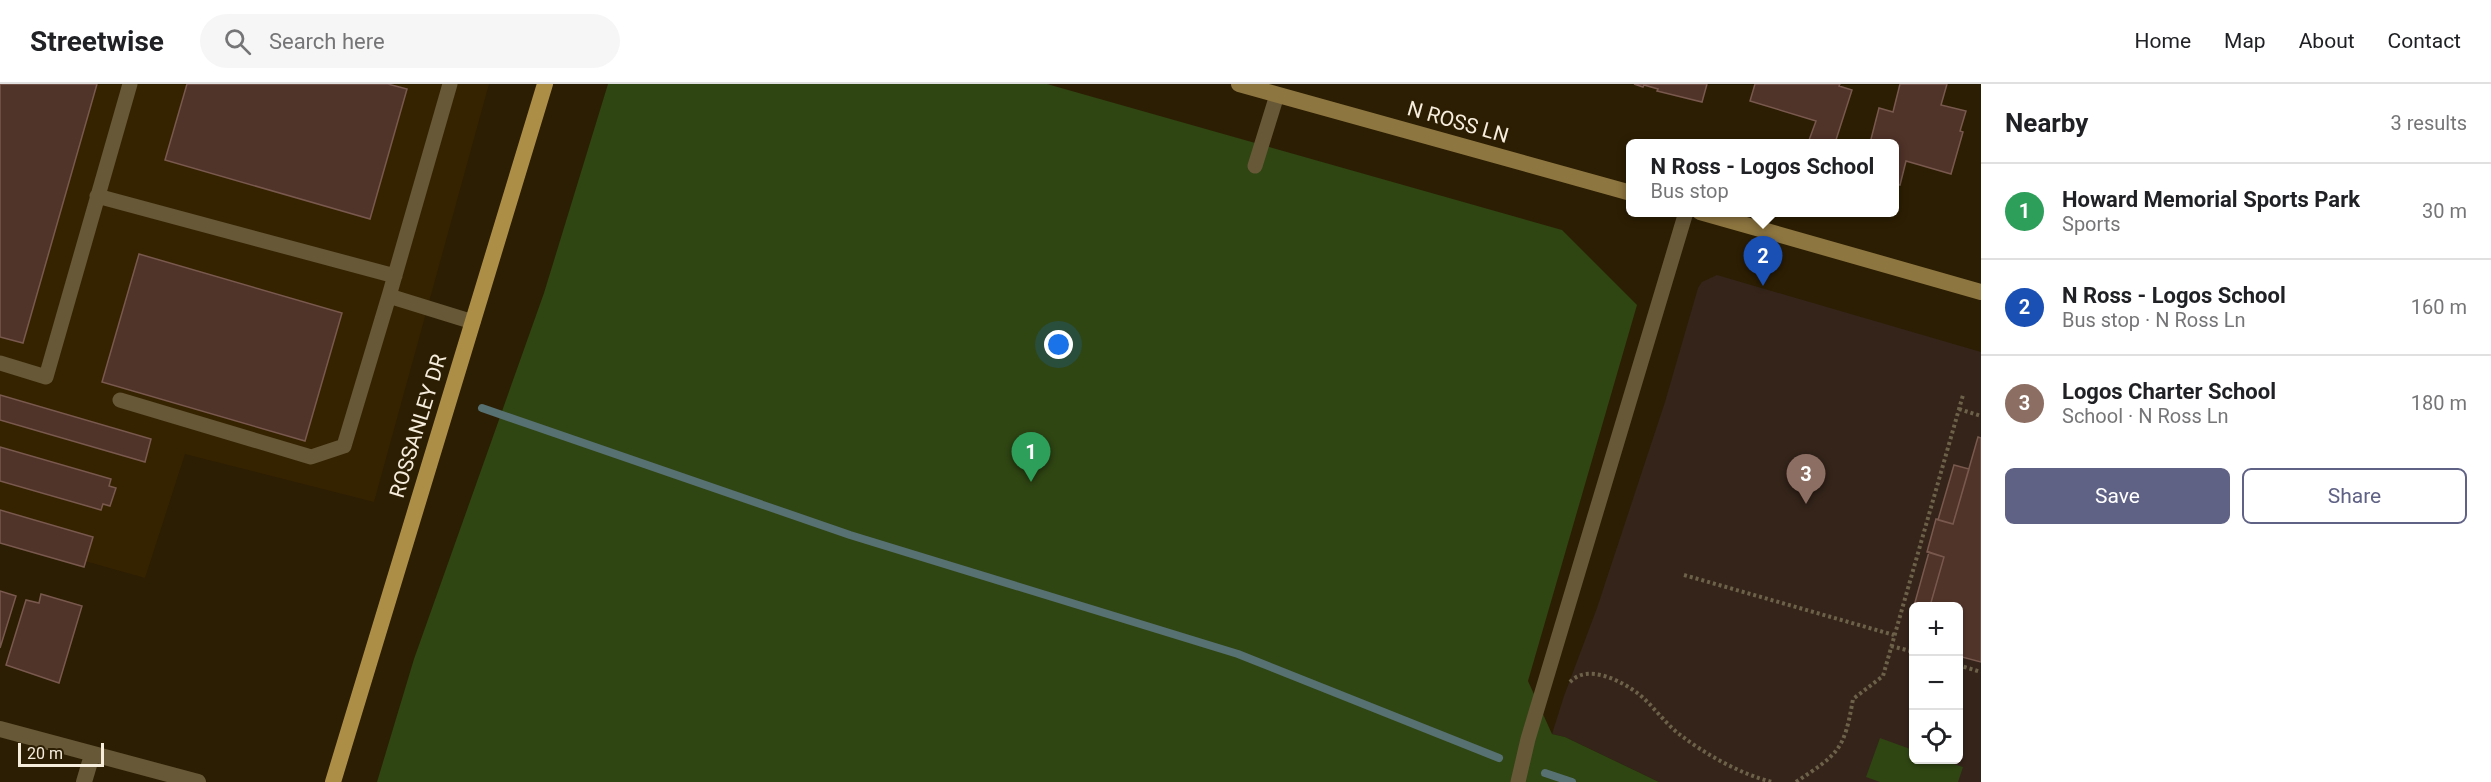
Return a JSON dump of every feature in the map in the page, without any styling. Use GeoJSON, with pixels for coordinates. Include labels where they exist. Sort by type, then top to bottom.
{"type":"FeatureCollection","features":[{"type":"Feature","properties":{"kind":"main road","name":"ROSSANLEY DR"},"geometry":{"type":"LineString","coordinates":[[333,782],[545,84]]}},
{"type":"Feature","properties":{"kind":"main road","name":"N ROSS LN"},"geometry":{"type":"LineString","coordinates":[[1239,84],[1626,192]]}},
{"type":"Feature","properties":{"kind":"main road"},"geometry":{"type":"LineString","coordinates":[[1714,217],[1981,292]]}},
{"type":"Feature","properties":{"kind":"street"},"geometry":{"type":"LineString","coordinates":[[0,729],[198,782]]}},
{"type":"Feature","properties":{"kind":"street"},"geometry":{"type":"LineString","coordinates":[[84,782],[92,755]]}},
{"type":"Feature","properties":{"kind":"lane"},"geometry":{"type":"LineString","coordinates":[[0,363],[46,377],[130,84]]}},
{"type":"Feature","properties":{"kind":"lane"},"geometry":{"type":"LineString","coordinates":[[120,400],[311,457],[344,446],[450,84]]}},
{"type":"Feature","properties":{"kind":"lane"},"geometry":{"type":"LineString","coordinates":[[1255,166],[1277,95]]}},
{"type":"Feature","properties":{"kind":"lane"},"geometry":{"type":"LineString","coordinates":[[97,196],[395,276]]}},
{"type":"Feature","properties":{"kind":"lane"},"geometry":{"type":"LineString","coordinates":[[1518,782],[1527,739],[1685,217]]}},
{"type":"Feature","properties":{"kind":"lane"},"geometry":{"type":"LineString","coordinates":[[389,296],[473,322]]}},
{"type":"Feature","properties":{"kind":"path"},"geometry":{"type":"LineString","coordinates":[[1796,782],[1827,761],[1844,741],[1853,699],[1882,676],[1963,394]]}},
{"type":"Feature","properties":{"kind":"path"},"geometry":{"type":"LineString","coordinates":[[1959,410],[1981,416]]}},
{"type":"Feature","properties":{"kind":"path"},"geometry":{"type":"LineString","coordinates":[[1684,575],[1894,635]]}},
{"type":"Feature","properties":{"kind":"path"},"geometry":{"type":"LineString","coordinates":[[1891,646],[1909,651]]}},
{"type":"Feature","properties":{"kind":"path"},"geometry":{"type":"LineString","coordinates":[[1963,666],[1981,672]]}},
{"type":"Feature","properties":{"kind":"path"},"geometry":{"type":"LineString","coordinates":[[1563,689],[1575,677],[1585,673],[1613,680],[1641,697],[1663,720],[1698,747],[1727,764],[1772,782]]}},
{"type":"Feature","properties":{"kind":"shaded area"},"geometry":{"type":"Polygon","coordinates":[[[0,84],[489,84],[374,502],[185,454],[145,578],[0,537],[0,84]]]}},
{"type":"Feature","properties":{"kind":"shaded area"},"geometry":{"type":"Polygon","coordinates":[[[1717,275],[1981,352],[1981,782],[1659,782],[1565,737],[1552,734],[1597,608],[1665,402],[1698,288],[1702,282],[1717,275]]]}},
{"type":"Feature","properties":{"kind":"green space"},"geometry":{"type":"Polygon","coordinates":[[[608,84],[1047,84],[1562,230],[1637,305],[1528,681],[1552,734],[1565,737],[1659,782],[377,782],[414,659],[544,293],[608,84]]]}},
{"type":"Feature","properties":{"kind":"green space"},"geometry":{"type":"Polygon","coordinates":[[[1880,738],[1909,749],[1909,764],[1954,764],[1963,767],[1958,782],[1880,782],[1866,777],[1880,738]]]}},
{"type":"Feature","properties":{"kind":"building"},"geometry":{"type":"Polygon","coordinates":[[[0,84],[97,84],[23,343],[0,337],[0,84]]]}},
{"type":"Feature","properties":{"kind":"building"},"geometry":{"type":"Polygon","coordinates":[[[187,84],[388,84],[407,89],[370,219],[165,160],[187,84]]]}},
{"type":"Feature","properties":{"kind":"building"},"geometry":{"type":"Polygon","coordinates":[[[1634,84],[1707,84],[1702,102],[1634,84]]]}},
{"type":"Feature","properties":{"kind":"building"},"geometry":{"type":"Polygon","coordinates":[[[1755,84],[1840,84],[1839,86],[1852,90],[1836,139],[1809,139],[1816,121],[1750,101],[1755,84]]]}},
{"type":"Feature","properties":{"kind":"building"},"geometry":{"type":"Polygon","coordinates":[[[1900,84],[1947,84],[1941,105],[1966,111],[1960,131],[1963,132],[1951,174],[1906,161],[1899,185],[1899,139],[1871,139],[1879,108],[1893,112],[1900,84]]]}},
{"type":"Feature","properties":{"kind":"building"},"geometry":{"type":"Polygon","coordinates":[[[139,254],[342,313],[305,441],[102,382],[139,254]]]}},
{"type":"Feature","properties":{"kind":"building"},"geometry":{"type":"Polygon","coordinates":[[[0,395],[151,439],[145,462],[0,420],[0,395]]]}},
{"type":"Feature","properties":{"kind":"building"},"geometry":{"type":"Polygon","coordinates":[[[1978,437],[1981,438],[1981,662],[1963,657],[1963,602],[1931,602],[1944,557],[1927,552],[1936,519],[1953,524],[1978,437]]]}},
{"type":"Feature","properties":{"kind":"building"},"geometry":{"type":"Polygon","coordinates":[[[0,447],[111,479],[109,486],[116,488],[110,506],[103,504],[101,510],[0,481],[0,447]]]}},
{"type":"Feature","properties":{"kind":"building"},"geometry":{"type":"Polygon","coordinates":[[[1954,465],[1969,469],[1953,524],[1938,520],[1954,465]]]}},
{"type":"Feature","properties":{"kind":"building"},"geometry":{"type":"Polygon","coordinates":[[[0,510],[93,537],[84,567],[0,543],[0,510]]]}},
{"type":"Feature","properties":{"kind":"building"},"geometry":{"type":"Polygon","coordinates":[[[1929,552],[1944,557],[1931,602],[1915,602],[1929,552]]]}},
{"type":"Feature","properties":{"kind":"building"},"geometry":{"type":"Polygon","coordinates":[[[0,591],[16,596],[0,648],[0,591]]]}},
{"type":"Feature","properties":{"kind":"building"},"geometry":{"type":"Polygon","coordinates":[[[41,594],[82,606],[59,683],[6,665],[26,600],[39,603],[41,594]]]}},
{"type":"Feature","properties":{"kind":"waterway"},"geometry":{"type":"LineString","coordinates":[[482,408],[850,535],[1238,654],[1499,758]]}},
{"type":"Feature","properties":{"kind":"waterway"},"geometry":{"type":"LineString","coordinates":[[1545,773],[1572,782]]}},
{"type":"Feature","properties":{"kind":"place","name":"N Ross - Logos School"},"geometry":{"type":"Point","coordinates":[1763,286]}},
{"type":"Feature","properties":{"kind":"place","name":"Howard Memorial Sports Park"},"geometry":{"type":"Point","coordinates":[1031,482]}},
{"type":"Feature","properties":{"kind":"place","name":"Logos Charter School"},"geometry":{"type":"Point","coordinates":[1806,504]}}]}
